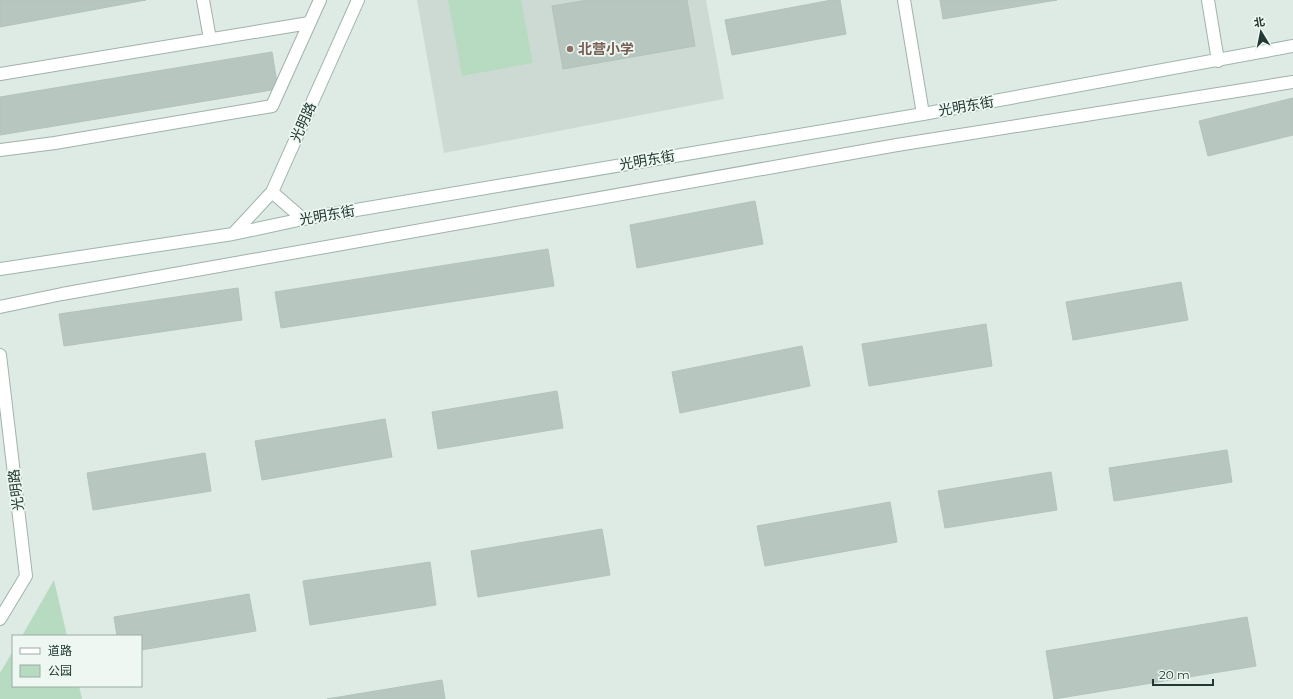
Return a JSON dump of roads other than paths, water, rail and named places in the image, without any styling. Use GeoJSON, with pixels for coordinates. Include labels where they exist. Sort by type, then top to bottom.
{"type":"FeatureCollection","features":[{"type":"Feature","properties":{"kind":"street"},"geometry":{"type":"LineString","coordinates":[[203,0],[210,39]]}},
{"type":"Feature","properties":{"kind":"street"},"geometry":{"type":"LineString","coordinates":[[0,150],[55,143],[272,106],[308,23],[320,0]]}},
{"type":"Feature","properties":{"kind":"street","name":"光明路"},"geometry":{"type":"LineString","coordinates":[[233,234],[272,192],[358,0]]}},
{"type":"Feature","properties":{"kind":"street"},"geometry":{"type":"LineString","coordinates":[[904,0],[923,114]]}},
{"type":"Feature","properties":{"kind":"street"},"geometry":{"type":"LineString","coordinates":[[1208,0],[1218,61]]}},
{"type":"Feature","properties":{"kind":"street"},"geometry":{"type":"LineString","coordinates":[[0,74],[308,23]]}},
{"type":"Feature","properties":{"kind":"street","name":"光明东街"},"geometry":{"type":"LineString","coordinates":[[0,269],[233,234],[303,219],[923,114],[1293,46]]}},
{"type":"Feature","properties":{"kind":"street"},"geometry":{"type":"LineString","coordinates":[[0,307],[62,294],[897,145],[1293,82]]}},
{"type":"Feature","properties":{"kind":"street"},"geometry":{"type":"LineString","coordinates":[[272,192],[303,219]]}},
{"type":"Feature","properties":{"kind":"street","name":"光明路"},"geometry":{"type":"LineString","coordinates":[[0,355],[26,576],[0,619]]}},
{"type":"Feature","properties":{"kind":"place","name":"北营小学"},"geometry":{"type":"Point","coordinates":[570,49]}}]}
